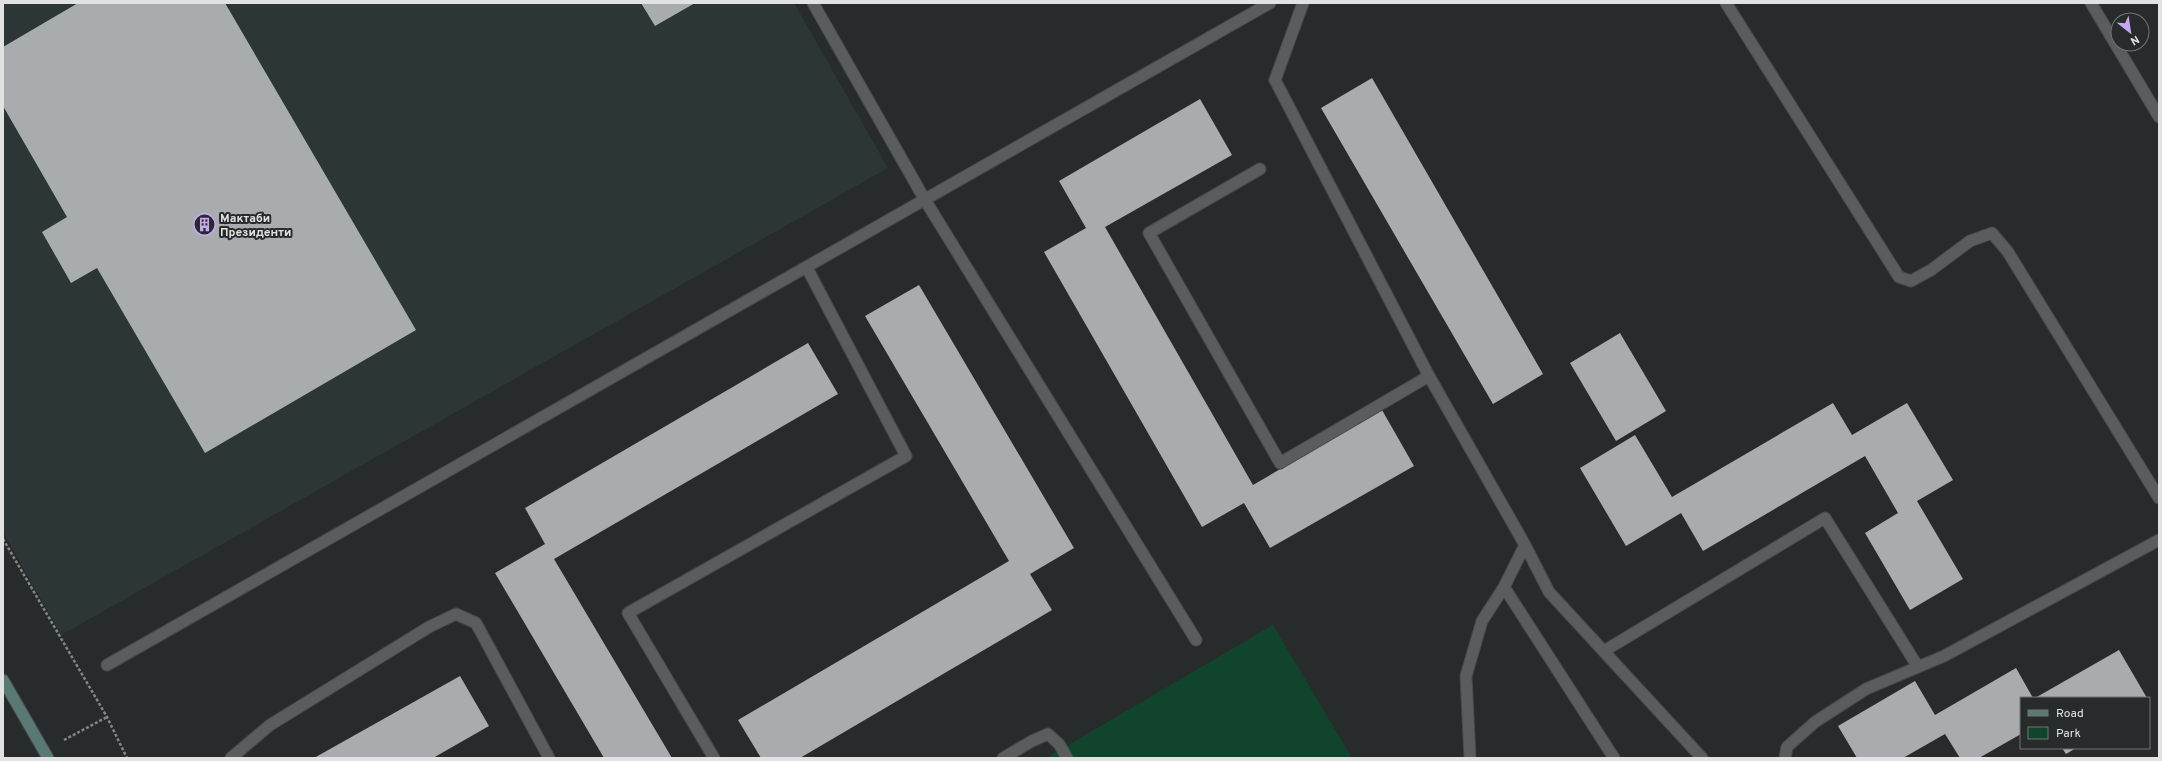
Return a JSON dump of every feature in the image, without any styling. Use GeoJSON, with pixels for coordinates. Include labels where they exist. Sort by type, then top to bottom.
{"type":"FeatureCollection","features":[{"type":"Feature","properties":{"kind":"main road"},"geometry":{"type":"LineString","coordinates":[[3,680],[46,754]]}},
{"type":"Feature","properties":{"kind":"street"},"geometry":{"type":"LineString","coordinates":[[813,3],[925,200],[1196,640]]}},
{"type":"Feature","properties":{"kind":"street"},"geometry":{"type":"LineString","coordinates":[[107,665],[807,268],[1270,3]]}},
{"type":"Feature","properties":{"kind":"street"},"geometry":{"type":"LineString","coordinates":[[1303,3],[1275,80],[1429,376],[1525,544],[1549,592],[1702,758]]}},
{"type":"Feature","properties":{"kind":"street"},"geometry":{"type":"LineString","coordinates":[[1726,3],[1899,277],[1911,281],[1931,270],[1970,241],[1992,233],[2008,252],[2159,498]]}},
{"type":"Feature","properties":{"kind":"street"},"geometry":{"type":"LineString","coordinates":[[2091,3],[2159,117]]}},
{"type":"Feature","properties":{"kind":"street"},"geometry":{"type":"LineString","coordinates":[[1260,169],[1148,234],[1280,463],[1429,376]]}},
{"type":"Feature","properties":{"kind":"street"},"geometry":{"type":"LineString","coordinates":[[714,758],[628,613],[906,456],[807,268]]}},
{"type":"Feature","properties":{"kind":"street"},"geometry":{"type":"LineString","coordinates":[[1604,651],[1825,518],[1918,667]]}},
{"type":"Feature","properties":{"kind":"street"},"geometry":{"type":"LineString","coordinates":[[1785,758],[1787,747],[1815,722],[1866,690],[1944,656],[2159,540]]}},
{"type":"Feature","properties":{"kind":"street"},"geometry":{"type":"LineString","coordinates":[[1470,758],[1466,676],[1482,621],[1504,587],[1525,544]]}},
{"type":"Feature","properties":{"kind":"street"},"geometry":{"type":"LineString","coordinates":[[1504,587],[1614,758]]}},
{"type":"Feature","properties":{"kind":"street"},"geometry":{"type":"LineString","coordinates":[[231,758],[270,725],[429,627],[456,614],[476,623],[549,758]]}},
{"type":"Feature","properties":{"kind":"street"},"geometry":{"type":"LineString","coordinates":[[1003,758],[1032,741],[1048,734],[1059,744],[1067,758]]}},
{"type":"Feature","properties":{"kind":"path"},"geometry":{"type":"LineString","coordinates":[[3,539],[107,716],[127,758]]}},
{"type":"Feature","properties":{"kind":"path"},"geometry":{"type":"LineString","coordinates":[[46,754],[107,716]]}},
{"type":"Feature","properties":{"kind":"shaded area"},"geometry":{"type":"Polygon","coordinates":[[[3,3],[794,3],[888,168],[61,635],[3,532],[3,3]]]}},
{"type":"Feature","properties":{"kind":"green space"},"geometry":{"type":"Polygon","coordinates":[[[1273,625],[1352,758],[1046,758],[1273,625]]]}},
{"type":"Feature","properties":{"kind":"building","name":"Мактаби Президенти"},"geometry":{"type":"Polygon","coordinates":[[[78,3],[225,3],[416,330],[205,453],[97,268],[71,283],[42,232],[67,217],[3,106],[3,47],[78,3]]]}},
{"type":"Feature","properties":{"kind":"building"},"geometry":{"type":"Polygon","coordinates":[[[641,3],[695,3],[655,26],[641,3]]]}},
{"type":"Feature","properties":{"kind":"building"},"geometry":{"type":"Polygon","coordinates":[[[1372,78],[1543,374],[1493,404],[1321,108],[1372,78]]]}},
{"type":"Feature","properties":{"kind":"building"},"geometry":{"type":"Polygon","coordinates":[[[1200,99],[1232,155],[1105,227],[1253,485],[1382,410],[1414,466],[1270,548],[1244,503],[1202,527],[1044,252],[1086,228],[1059,181],[1200,99]]]}},
{"type":"Feature","properties":{"kind":"building"},"geometry":{"type":"Polygon","coordinates":[[[919,285],[1074,548],[1030,574],[1052,610],[800,758],[761,758],[738,720],[1009,561],[865,316],[919,285]]]}},
{"type":"Feature","properties":{"kind":"building"},"geometry":{"type":"Polygon","coordinates":[[[1620,333],[1666,411],[1616,441],[1570,363],[1620,333]]]}},
{"type":"Feature","properties":{"kind":"building"},"geometry":{"type":"Polygon","coordinates":[[[808,343],[838,394],[554,559],[672,758],[604,758],[495,573],[545,544],[525,508],[808,343]]]}},
{"type":"Feature","properties":{"kind":"building"},"geometry":{"type":"Polygon","coordinates":[[[1833,403],[1852,435],[1907,403],[1953,480],[1917,501],[1963,579],[1910,610],[1865,533],[1898,513],[1865,456],[1703,551],[1681,513],[1626,546],[1580,468],[1635,435],[1672,497],[1833,403]]]}},
{"type":"Feature","properties":{"kind":"building"},"geometry":{"type":"Polygon","coordinates":[[[2119,650],[2146,697],[2037,697],[2119,650]]]}},
{"type":"Feature","properties":{"kind":"building"},"geometry":{"type":"Polygon","coordinates":[[[2016,668],[2032,697],[2020,697],[2020,735],[1979,758],[1960,758],[1945,734],[1903,758],[1857,758],[1838,726],[1915,681],[1935,715],[2016,668]]]}},
{"type":"Feature","properties":{"kind":"building"},"geometry":{"type":"Polygon","coordinates":[[[460,676],[489,726],[433,758],[314,758],[460,676]]]}},
{"type":"Feature","properties":{"kind":"building"},"geometry":{"type":"Polygon","coordinates":[[[2063,749],[2074,749],[2066,754],[2063,749]]]}},
{"type":"Feature","properties":{"kind":"place","name":"Мактаби Президенти"},"geometry":{"type":"Point","coordinates":[204,225]}}]}
